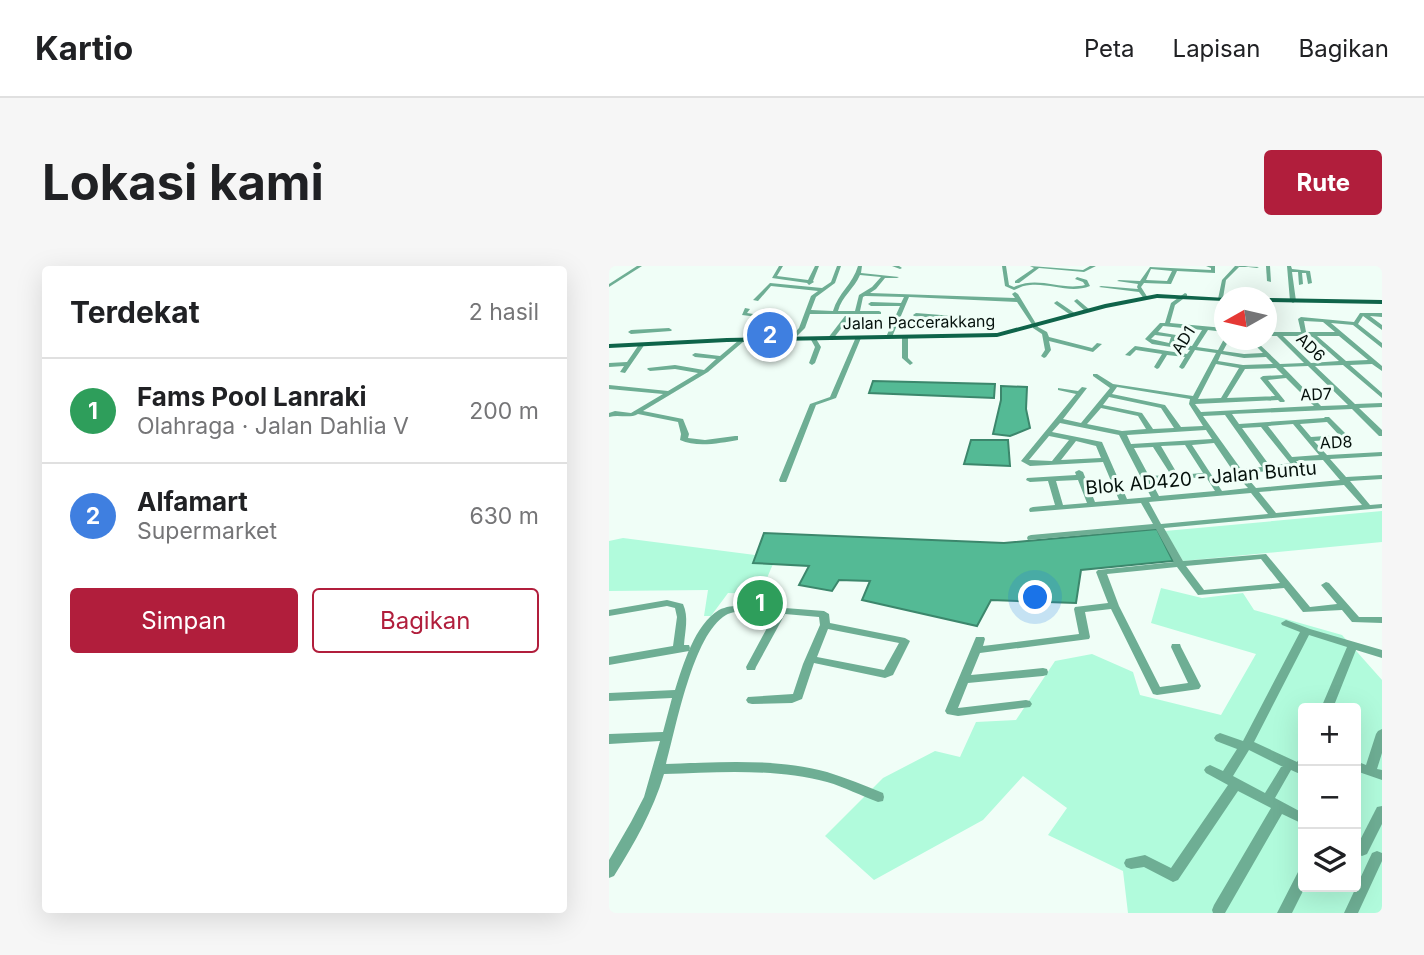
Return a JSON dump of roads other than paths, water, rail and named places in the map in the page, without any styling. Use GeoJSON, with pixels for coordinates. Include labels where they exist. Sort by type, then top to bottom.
{"type":"FeatureCollection","features":[{"type":"Feature","properties":{"kind":"main road","name":"Jalan Paccerakkang"},"geometry":{"type":"LineString","coordinates":[[609,346],[797,338],[984,335],[1037,326],[1143,294],[1214,297]]}},
{"type":"Feature","properties":{"kind":"main road"},"geometry":{"type":"LineString","coordinates":[[1277,300],[1382,302]]}},
{"type":"Feature","properties":{"kind":"street"},"geometry":{"type":"LineString","coordinates":[[609,266],[617,266]]}},
{"type":"Feature","properties":{"kind":"street"},"geometry":{"type":"LineString","coordinates":[[610,284],[640,266]]}},
{"type":"Feature","properties":{"kind":"street"},"geometry":{"type":"LineString","coordinates":[[781,266],[774,277],[813,279]]}},
{"type":"Feature","properties":{"kind":"street"},"geometry":{"type":"LineString","coordinates":[[802,288],[813,279],[817,266]]}},
{"type":"Feature","properties":{"kind":"street"},"geometry":{"type":"LineString","coordinates":[[797,338],[814,296],[834,282],[839,266]]}},
{"type":"Feature","properties":{"kind":"street"},"geometry":{"type":"LineString","coordinates":[[835,312],[838,296],[856,283],[860,266],[867,266]]}},
{"type":"Feature","properties":{"kind":"street"},"geometry":{"type":"LineString","coordinates":[[1004,266],[1007,287],[1016,293],[1037,326],[1044,332],[1048,350],[1044,356]]}},
{"type":"Feature","properties":{"kind":"street"},"geometry":{"type":"LineString","coordinates":[[863,294],[961,296],[1016,293],[1026,282],[1073,288],[1088,286],[1077,274],[1032,266]]}},
{"type":"Feature","properties":{"kind":"street"},"geometry":{"type":"LineString","coordinates":[[1024,277],[1065,281],[1094,266]]}},
{"type":"Feature","properties":{"kind":"street"},"geometry":{"type":"LineString","coordinates":[[1101,287],[1143,294],[1141,282],[1151,267],[1213,272],[1213,267],[1208,266]]}},
{"type":"Feature","properties":{"kind":"street"},"geometry":{"type":"LineString","coordinates":[[1223,287],[1224,280],[1240,266],[1257,267]]}},
{"type":"Feature","properties":{"kind":"street"},"geometry":{"type":"LineString","coordinates":[[1268,266],[1269,281]]}},
{"type":"Feature","properties":{"kind":"street"},"geometry":{"type":"LineString","coordinates":[[1016,293],[1024,277],[1038,267]]}},
{"type":"Feature","properties":{"kind":"street"},"geometry":{"type":"LineString","coordinates":[[1293,301],[1290,268],[1308,272],[1310,283]]}},
{"type":"Feature","properties":{"kind":"street"},"geometry":{"type":"LineString","coordinates":[[1301,284],[1302,269]]}},
{"type":"Feature","properties":{"kind":"street"},"geometry":{"type":"LineString","coordinates":[[1119,281],[1169,282],[1175,270]]}},
{"type":"Feature","properties":{"kind":"street"},"geometry":{"type":"LineString","coordinates":[[796,273],[813,279]]}},
{"type":"Feature","properties":{"kind":"street"},"geometry":{"type":"LineString","coordinates":[[859,274],[897,277]]}},
{"type":"Feature","properties":{"kind":"street"},"geometry":{"type":"LineString","coordinates":[[857,313],[863,294],[874,288],[884,276]]}},
{"type":"Feature","properties":{"kind":"street"},"geometry":{"type":"LineString","coordinates":[[756,300],[768,284],[822,290]]}},
{"type":"Feature","properties":{"kind":"street"},"geometry":{"type":"LineString","coordinates":[[1167,295],[1173,298],[1167,324]]}},
{"type":"Feature","properties":{"kind":"street"},"geometry":{"type":"LineString","coordinates":[[1172,305],[1185,295]]}},
{"type":"Feature","properties":{"kind":"street"},"geometry":{"type":"LineString","coordinates":[[889,337],[908,296]]}},
{"type":"Feature","properties":{"kind":"street"},"geometry":{"type":"LineString","coordinates":[[929,304],[933,296]]}},
{"type":"Feature","properties":{"kind":"street"},"geometry":{"type":"LineString","coordinates":[[948,317],[961,296]]}},
{"type":"Feature","properties":{"kind":"street"},"geometry":{"type":"LineString","coordinates":[[1077,301],[1088,311]]}},
{"type":"Feature","properties":{"kind":"street"},"geometry":{"type":"LineString","coordinates":[[1057,303],[1074,315]]}},
{"type":"Feature","properties":{"kind":"street"},"geometry":{"type":"LineString","coordinates":[[871,304],[903,305]]}},
{"type":"Feature","properties":{"kind":"street"},"geometry":{"type":"LineString","coordinates":[[632,414],[703,372],[742,340],[762,317],[744,314],[747,309]]}},
{"type":"Feature","properties":{"kind":"street"},"geometry":{"type":"LineString","coordinates":[[809,312],[879,313]]}},
{"type":"Feature","properties":{"kind":"street"},"geometry":{"type":"LineString","coordinates":[[1364,314],[1382,316]]}},
{"type":"Feature","properties":{"kind":"street"},"geometry":{"type":"LineString","coordinates":[[1355,324],[1364,314]]}},
{"type":"Feature","properties":{"kind":"street"},"geometry":{"type":"LineString","coordinates":[[1364,314],[1382,329]]}},
{"type":"Feature","properties":{"kind":"street"},"geometry":{"type":"LineString","coordinates":[[916,315],[967,319]]}},
{"type":"Feature","properties":{"kind":"street"},"geometry":{"type":"LineString","coordinates":[[831,338],[848,317]]}},
{"type":"Feature","properties":{"kind":"street"},"geometry":{"type":"LineString","coordinates":[[1304,335],[1301,319],[1355,324],[1380,345]]}},
{"type":"Feature","properties":{"kind":"street"},"geometry":{"type":"LineString","coordinates":[[1325,321],[1382,369]]}},
{"type":"Feature","properties":{"kind":"street"},"geometry":{"type":"LineString","coordinates":[[1214,329],[1159,325],[1148,339],[1152,342],[1246,356],[1268,355]]}},
{"type":"Feature","properties":{"kind":"street","name":"AD1"},"geometry":{"type":"LineString","coordinates":[[1182,367],[1206,328]]}},
{"type":"Feature","properties":{"kind":"street"},"geometry":{"type":"LineString","coordinates":[[1361,331],[1382,329]]}},
{"type":"Feature","properties":{"kind":"street"},"geometry":{"type":"LineString","coordinates":[[624,345],[632,330],[669,330]]}},
{"type":"Feature","properties":{"kind":"street"},"geometry":{"type":"LineString","coordinates":[[1153,333],[1174,336],[1171,344]]}},
{"type":"Feature","properties":{"kind":"street"},"geometry":{"type":"LineString","coordinates":[[1277,336],[1339,334]]}},
{"type":"Feature","properties":{"kind":"street"},"geometry":{"type":"LineString","coordinates":[[1313,335],[1380,393]]}},
{"type":"Feature","properties":{"kind":"street","name":"AD6"},"geometry":{"type":"LineString","coordinates":[[1280,336],[1382,434]]}},
{"type":"Feature","properties":{"kind":"street"},"geometry":{"type":"LineString","coordinates":[[905,337],[905,358],[910,363]]}},
{"type":"Feature","properties":{"kind":"street"},"geometry":{"type":"LineString","coordinates":[[812,363],[818,347],[813,338]]}},
{"type":"Feature","properties":{"kind":"street"},"geometry":{"type":"LineString","coordinates":[[783,480],[813,404],[833,398],[857,338]]}},
{"type":"Feature","properties":{"kind":"street"},"geometry":{"type":"LineString","coordinates":[[1046,338],[1093,350],[1099,344]]}},
{"type":"Feature","properties":{"kind":"street"},"geometry":{"type":"LineString","coordinates":[[623,372],[642,344]]}},
{"type":"Feature","properties":{"kind":"street"},"geometry":{"type":"LineString","coordinates":[[1353,345],[1380,345]]}},
{"type":"Feature","properties":{"kind":"street"},"geometry":{"type":"LineString","coordinates":[[1128,355],[1134,348],[1189,356]]}},
{"type":"Feature","properties":{"kind":"street"},"geometry":{"type":"LineString","coordinates":[[1246,356],[1249,350]]}},
{"type":"Feature","properties":{"kind":"street"},"geometry":{"type":"LineString","coordinates":[[1237,426],[1295,423],[1324,414],[1263,350]]}},
{"type":"Feature","properties":{"kind":"street"},"geometry":{"type":"LineString","coordinates":[[1193,400],[1220,352]]}},
{"type":"Feature","properties":{"kind":"street"},"geometry":{"type":"LineString","coordinates":[[1157,367],[1165,353]]}},
{"type":"Feature","properties":{"kind":"street"},"geometry":{"type":"LineString","coordinates":[[695,355],[722,358]]}},
{"type":"Feature","properties":{"kind":"street"},"geometry":{"type":"LineString","coordinates":[[1214,362],[1243,367],[1374,362]]}},
{"type":"Feature","properties":{"kind":"street"},"geometry":{"type":"LineString","coordinates":[[609,365],[628,364]]}},
{"type":"Feature","properties":{"kind":"street"},"geometry":{"type":"LineString","coordinates":[[650,369],[675,367],[703,372]]}},
{"type":"Feature","properties":{"kind":"street"},"geometry":{"type":"LineString","coordinates":[[1221,401],[1243,367]]}},
{"type":"Feature","properties":{"kind":"street"},"geometry":{"type":"LineString","coordinates":[[1095,375],[1112,387],[1193,400],[1280,398]]}},
{"type":"Feature","properties":{"kind":"street"},"geometry":{"type":"LineString","coordinates":[[1263,378],[1288,376]]}},
{"type":"Feature","properties":{"kind":"street"},"geometry":{"type":"LineString","coordinates":[[1263,378],[1290,409]]}},
{"type":"Feature","properties":{"kind":"street"},"geometry":{"type":"LineString","coordinates":[[1256,399],[1263,378]]}},
{"type":"Feature","properties":{"kind":"street"},"geometry":{"type":"LineString","coordinates":[[609,387],[666,392]]}},
{"type":"Feature","properties":{"kind":"street"},"geometry":{"type":"LineString","coordinates":[[1082,426],[1112,387]]}},
{"type":"Feature","properties":{"kind":"street"},"geometry":{"type":"LineString","coordinates":[[1060,389],[1082,391],[1025,462],[1104,460]]}},
{"type":"Feature","properties":{"kind":"street"},"geometry":{"type":"LineString","coordinates":[[1107,395],[1163,406],[1179,430]]}},
{"type":"Feature","properties":{"kind":"street"},"geometry":{"type":"LineString","coordinates":[[1193,400],[1216,441],[1274,516]]}},
{"type":"Feature","properties":{"kind":"street"},"geometry":{"type":"LineString","coordinates":[[1099,405],[1142,415],[1151,431]]}},
{"type":"Feature","properties":{"kind":"street","name":"AD7"},"geometry":{"type":"LineString","coordinates":[[1199,414],[1290,409],[1324,414],[1353,407],[1382,405]]}},
{"type":"Feature","properties":{"kind":"street"},"geometry":{"type":"LineString","coordinates":[[611,413],[681,420],[684,440],[700,442],[735,438]]}},
{"type":"Feature","properties":{"kind":"street"},"geometry":{"type":"LineString","coordinates":[[1227,413],[1268,469]]}},
{"type":"Feature","properties":{"kind":"street","name":"Blok AD420 - Jalan Buntu"},"geometry":{"type":"LineString","coordinates":[[1309,439],[1345,437],[1324,414]]}},
{"type":"Feature","properties":{"kind":"street"},"geometry":{"type":"LineString","coordinates":[[1057,421],[1122,433],[1208,428]]}},
{"type":"Feature","properties":{"kind":"street","name":"Blok AD420 - Jalan Buntu"},"geometry":{"type":"LineString","coordinates":[[1295,423],[1344,479]]}},
{"type":"Feature","properties":{"kind":"street"},"geometry":{"type":"LineString","coordinates":[[1238,472],[1296,465],[1263,424]]}},
{"type":"Feature","properties":{"kind":"street"},"geometry":{"type":"LineString","coordinates":[[1047,433],[1098,443],[1124,501]]}},
{"type":"Feature","properties":{"kind":"street"},"geometry":{"type":"LineString","coordinates":[[1122,433],[1156,498]]}},
{"type":"Feature","properties":{"kind":"street"},"geometry":{"type":"LineString","coordinates":[[1055,462],[1075,438]]}},
{"type":"Feature","properties":{"kind":"street"},"geometry":{"type":"LineString","coordinates":[[1129,446],[1216,441]]}},
{"type":"Feature","properties":{"kind":"street"},"geometry":{"type":"LineString","coordinates":[[1187,443],[1220,493]]}},
{"type":"Feature","properties":{"kind":"street"},"geometry":{"type":"LineString","coordinates":[[1156,445],[1176,477]]}},
{"type":"Feature","properties":{"kind":"street","name":"AD8"},"geometry":{"type":"LineString","coordinates":[[1291,459],[1382,454]]}},
{"type":"Feature","properties":{"kind":"street"},"geometry":{"type":"LineString","coordinates":[[1076,461],[1092,504]]}},
{"type":"Feature","properties":{"kind":"street"},"geometry":{"type":"LineString","coordinates":[[1146,480],[1207,475]]}},
{"type":"Feature","properties":{"kind":"street"},"geometry":{"type":"LineString","coordinates":[[1030,480],[1081,477]]}},
{"type":"Feature","properties":{"kind":"street"},"geometry":{"type":"LineString","coordinates":[[1344,479],[1382,477]]}},
{"type":"Feature","properties":{"kind":"street"},"geometry":{"type":"LineString","coordinates":[[1051,479],[1059,507]]}},
{"type":"Feature","properties":{"kind":"street"},"geometry":{"type":"LineString","coordinates":[[1344,479],[1368,507]]}},
{"type":"Feature","properties":{"kind":"street","name":"Blok AD420 - Jalan Buntu"},"geometry":{"type":"LineString","coordinates":[[1033,510],[1344,479]]}},
{"type":"Feature","properties":{"kind":"street"},"geometry":{"type":"LineString","coordinates":[[1144,500],[1195,589],[1204,594],[1286,585]]}},
{"type":"Feature","properties":{"kind":"street"},"geometry":{"type":"LineString","coordinates":[[1031,538],[1382,506]]}},
{"type":"Feature","properties":{"kind":"street"},"geometry":{"type":"LineString","coordinates":[[1176,647],[1195,686],[1157,691],[1114,606],[1101,575],[1103,571],[1263,556],[1307,610],[1345,607]]}},
{"type":"Feature","properties":{"kind":"street"},"geometry":{"type":"LineString","coordinates":[[1326,586],[1358,620],[1382,620]]}},
{"type":"Feature","properties":{"kind":"street"},"geometry":{"type":"LineString","coordinates":[[609,613],[667,603],[680,606],[682,617],[678,649]]}},
{"type":"Feature","properties":{"kind":"street"},"geometry":{"type":"LineString","coordinates":[[1026,704],[953,712],[951,707],[978,644],[1085,637],[1079,609],[1114,606]]}},
{"type":"Feature","properties":{"kind":"street"},"geometry":{"type":"LineString","coordinates":[[751,667],[781,611]]}},
{"type":"Feature","properties":{"kind":"street"},"geometry":{"type":"LineString","coordinates":[[609,872],[641,816],[659,769],[679,694],[696,647],[706,629],[724,612],[781,611],[826,614],[825,625],[796,698],[752,700]]}},
{"type":"Feature","properties":{"kind":"street"},"geometry":{"type":"LineString","coordinates":[[1286,623],[1382,654]]}},
{"type":"Feature","properties":{"kind":"street"},"geometry":{"type":"LineString","coordinates":[[810,659],[881,674],[889,672],[904,640],[825,625]]}},
{"type":"Feature","properties":{"kind":"street"},"geometry":{"type":"LineString","coordinates":[[1131,863],[1145,861],[1173,876],[1230,781],[1306,631]]}},
{"type":"Feature","properties":{"kind":"street"},"geometry":{"type":"LineString","coordinates":[[1329,703],[1353,645]]}},
{"type":"Feature","properties":{"kind":"street"},"geometry":{"type":"LineString","coordinates":[[609,661],[696,647]]}},
{"type":"Feature","properties":{"kind":"street"},"geometry":{"type":"LineString","coordinates":[[963,680],[1042,672]]}},
{"type":"Feature","properties":{"kind":"street"},"geometry":{"type":"LineString","coordinates":[[609,697],[679,694]]}},
{"type":"Feature","properties":{"kind":"street"},"geometry":{"type":"LineString","coordinates":[[1376,774],[1382,734]]}},
{"type":"Feature","properties":{"kind":"street"},"geometry":{"type":"LineString","coordinates":[[609,739],[668,736]]}},
{"type":"Feature","properties":{"kind":"street"},"geometry":{"type":"LineString","coordinates":[[1220,738],[1300,769],[1301,766]]}},
{"type":"Feature","properties":{"kind":"street"},"geometry":{"type":"LineString","coordinates":[[659,769],[731,767],[798,771],[853,785],[878,797]]}},
{"type":"Feature","properties":{"kind":"street"},"geometry":{"type":"LineString","coordinates":[[1210,770],[1298,817]]}},
{"type":"Feature","properties":{"kind":"street"},"geometry":{"type":"LineString","coordinates":[[1219,910],[1273,803],[1285,771]]}},
{"type":"Feature","properties":{"kind":"street"},"geometry":{"type":"LineString","coordinates":[[1361,846],[1382,811]]}},
{"type":"Feature","properties":{"kind":"street"},"geometry":{"type":"LineString","coordinates":[[1351,913],[1379,858],[1361,850]]}},
{"type":"Feature","properties":{"kind":"street"},"geometry":{"type":"LineString","coordinates":[[1284,913],[1298,886]]}},
{"type":"Feature","properties":{"kind":"place","name":"Alfamart"},"geometry":{"type":"Point","coordinates":[770,335]}},
{"type":"Feature","properties":{"kind":"place","name":"Fams Pool Lanraki"},"geometry":{"type":"Point","coordinates":[760,603]}}]}
